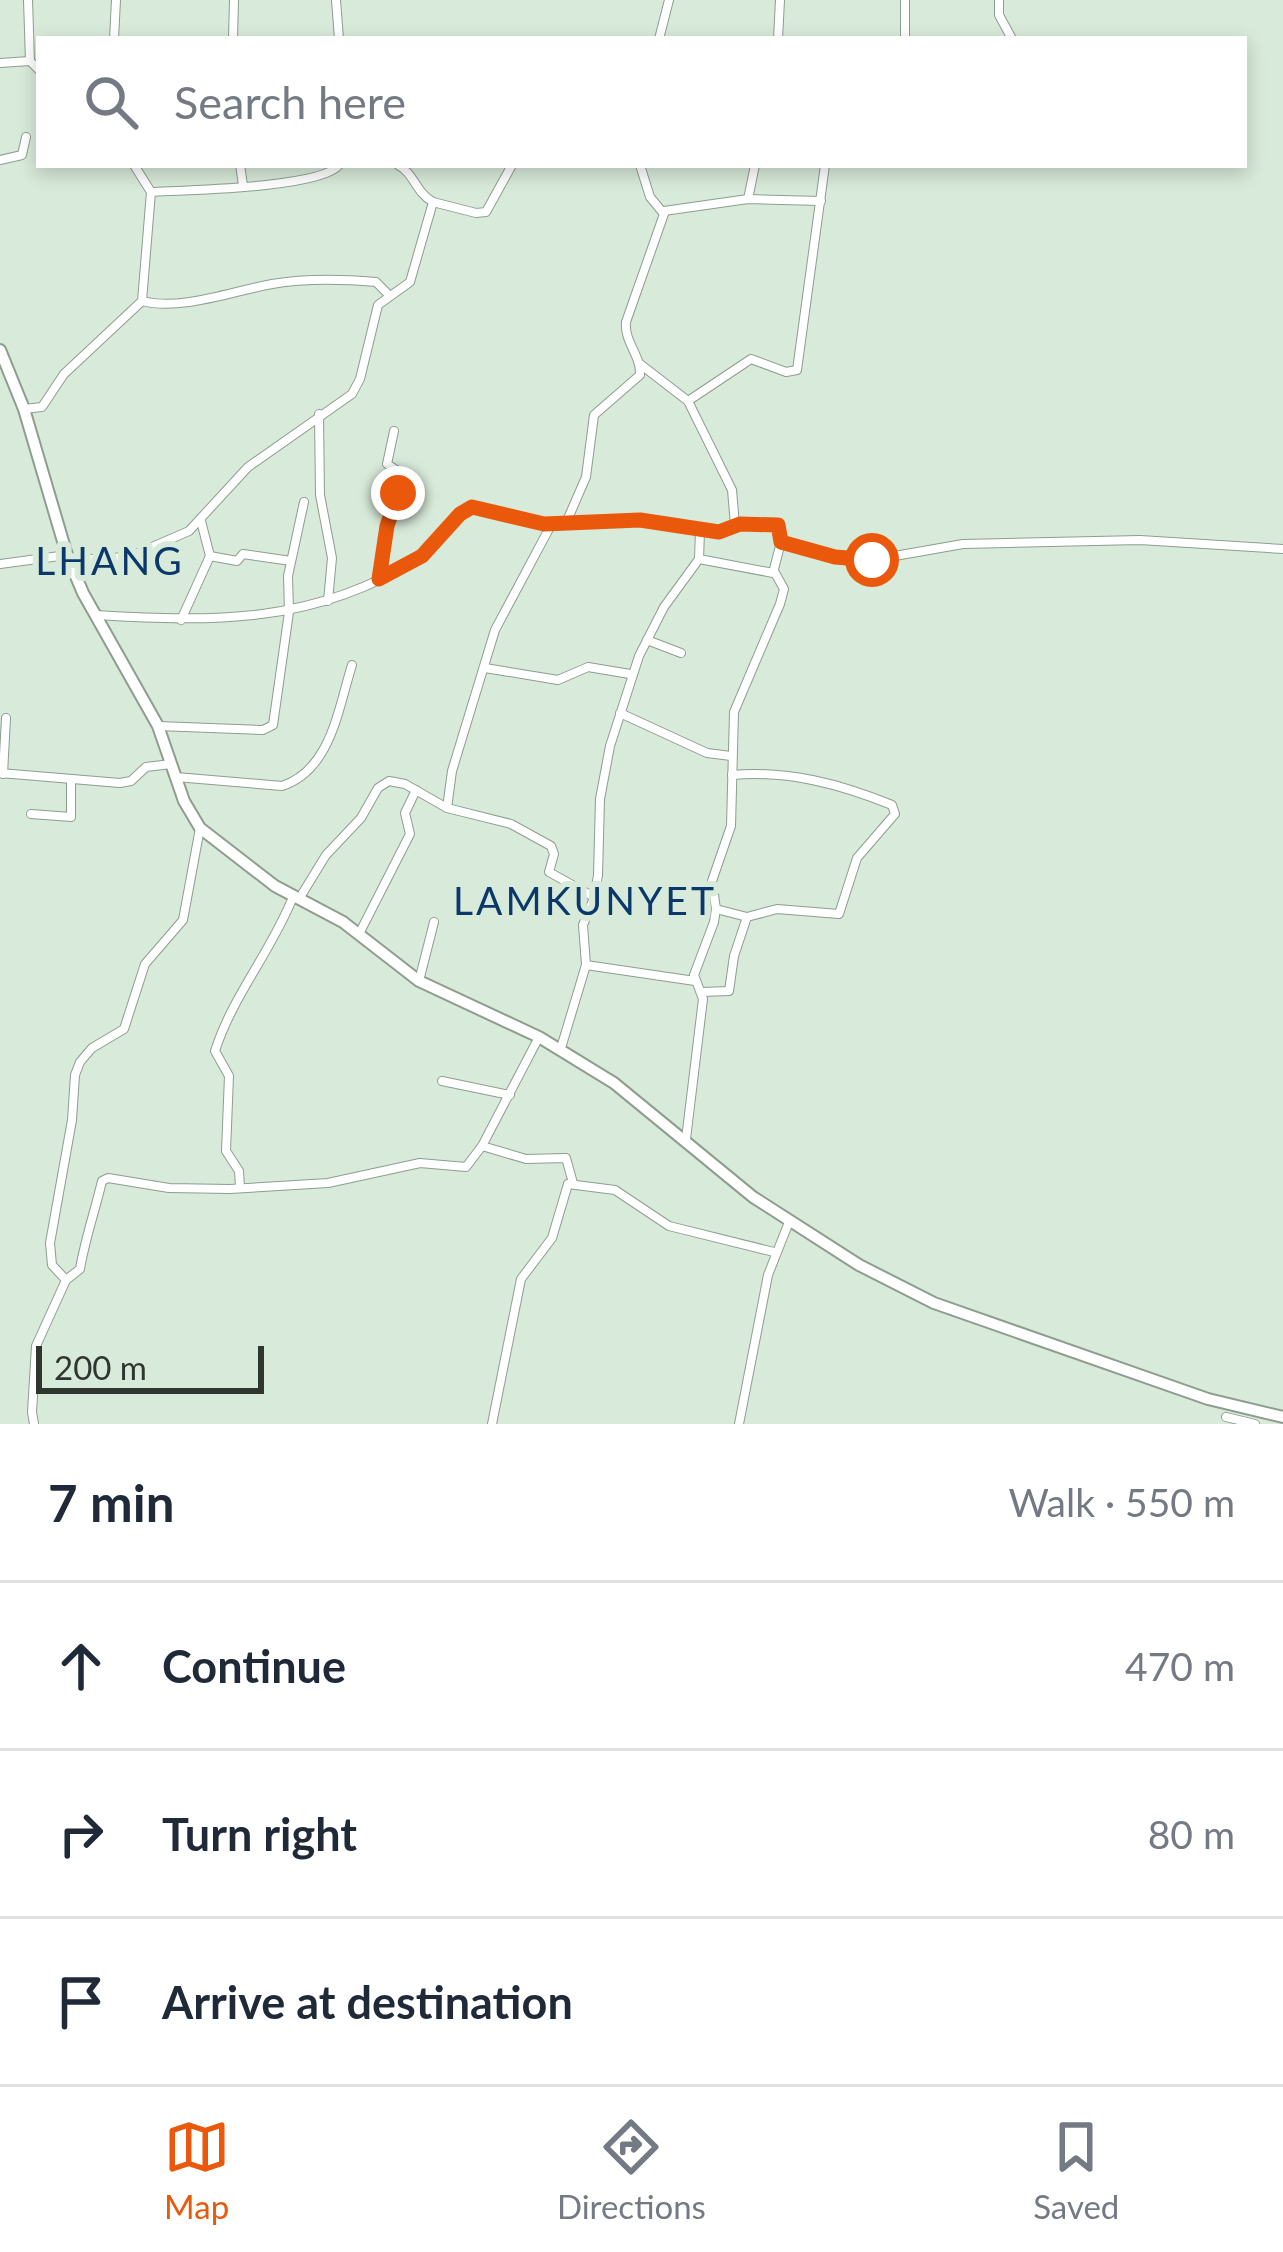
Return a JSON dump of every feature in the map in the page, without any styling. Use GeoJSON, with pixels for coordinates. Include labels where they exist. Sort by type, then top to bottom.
{"type":"FeatureCollection","features":[{"type":"Feature","properties":{"kind":"street"},"geometry":{"type":"LineString","coordinates":[[28,0],[30,61],[36,67]]}},
{"type":"Feature","properties":{"kind":"street"},"geometry":{"type":"LineString","coordinates":[[114,36],[116,0]]}},
{"type":"Feature","properties":{"kind":"street"},"geometry":{"type":"LineString","coordinates":[[233,36],[234,0]]}},
{"type":"Feature","properties":{"kind":"street"},"geometry":{"type":"LineString","coordinates":[[336,0],[339,36]]}},
{"type":"Feature","properties":{"kind":"street"},"geometry":{"type":"LineString","coordinates":[[660,36],[669,0]]}},
{"type":"Feature","properties":{"kind":"street"},"geometry":{"type":"LineString","coordinates":[[778,36],[780,0]]}},
{"type":"Feature","properties":{"kind":"street"},"geometry":{"type":"LineString","coordinates":[[905,0],[905,36]]}},
{"type":"Feature","properties":{"kind":"street"},"geometry":{"type":"LineString","coordinates":[[999,0],[999,15],[1010,36]]}},
{"type":"Feature","properties":{"kind":"street"},"geometry":{"type":"LineString","coordinates":[[0,62],[30,61]]}},
{"type":"Feature","properties":{"kind":"street"},"geometry":{"type":"LineString","coordinates":[[0,160],[22,154],[26,137]]}},
{"type":"Feature","properties":{"kind":"street"},"geometry":{"type":"LineString","coordinates":[[24,409],[42,407],[64,374],[142,301],[151,192],[136,168]]}},
{"type":"Feature","properties":{"kind":"street"},"geometry":{"type":"LineString","coordinates":[[240,168],[243,185]]}},
{"type":"Feature","properties":{"kind":"street"},"geometry":{"type":"LineString","coordinates":[[151,192],[325,176],[335,168]]}},
{"type":"Feature","properties":{"kind":"street"},"geometry":{"type":"LineString","coordinates":[[402,168],[416,190],[433,202],[476,213],[486,212],[510,168]]}},
{"type":"Feature","properties":{"kind":"street"},"geometry":{"type":"LineString","coordinates":[[641,168],[650,197],[664,211]]}},
{"type":"Feature","properties":{"kind":"street"},"geometry":{"type":"LineString","coordinates":[[748,200],[754,168]]}},
{"type":"Feature","properties":{"kind":"street"},"geometry":{"type":"LineString","coordinates":[[688,401],[751,359],[786,372],[797,370],[825,168]]}},
{"type":"Feature","properties":{"kind":"street"},"geometry":{"type":"LineString","coordinates":[[664,211],[748,200],[821,201]]}},
{"type":"Feature","properties":{"kind":"street"},"geometry":{"type":"LineString","coordinates":[[0,564],[129,557],[189,532],[248,467],[355,390],[372,320],[381,301],[410,282],[433,202]]}},
{"type":"Feature","properties":{"kind":"street"},"geometry":{"type":"LineString","coordinates":[[664,211],[626,322],[627,340],[640,364],[688,401],[732,490],[735,525]]}},
{"type":"Feature","properties":{"kind":"street"},"geometry":{"type":"LineString","coordinates":[[142,301],[163,304],[275,284],[342,279],[376,282],[389,295]]}},
{"type":"Feature","properties":{"kind":"street"},"geometry":{"type":"LineString","coordinates":[[0,350],[24,409],[68,557],[158,726],[200,828],[296,899],[358,934],[394,966],[539,1036],[614,1083],[788,1222],[859,1265],[934,1303],[1255,1424]]}},
{"type":"Feature","properties":{"kind":"street"},"geometry":{"type":"LineString","coordinates":[[566,523],[586,477],[594,416],[637,380],[640,364]]}},
{"type":"Feature","properties":{"kind":"street"},"geometry":{"type":"LineString","coordinates":[[319,414],[320,495],[331,544],[328,602]]}},
{"type":"Feature","properties":{"kind":"street"},"geometry":{"type":"LineString","coordinates":[[379,579],[387,526],[404,475],[387,464],[394,431]]}},
{"type":"Feature","properties":{"kind":"street"},"geometry":{"type":"LineString","coordinates":[[158,726],[272,727],[290,612],[291,560],[304,502]]}},
{"type":"Feature","properties":{"kind":"street"},"geometry":{"type":"LineString","coordinates":[[96,615],[181,620],[290,612],[328,602],[422,556],[466,509],[478,507],[551,524],[640,520],[723,532],[735,525],[778,525],[781,542],[775,571],[784,589],[734,712],[731,826],[712,881],[716,909],[695,981],[702,992],[686,1139]]}},
{"type":"Feature","properties":{"kind":"street"},"geometry":{"type":"LineString","coordinates":[[181,620],[210,556],[201,521]]}},
{"type":"Feature","properties":{"kind":"street"},"geometry":{"type":"LineString","coordinates":[[447,808],[452,771],[497,623],[551,524]]}},
{"type":"Feature","properties":{"kind":"street"},"geometry":{"type":"LineString","coordinates":[[561,1048],[586,965],[582,930],[594,898],[600,799],[630,674],[646,640],[699,559],[700,531]]}},
{"type":"Feature","properties":{"kind":"street"},"geometry":{"type":"LineString","coordinates":[[781,542],[835,557],[872,560],[963,544],[1140,540],[1283,549]]}},
{"type":"Feature","properties":{"kind":"street"},"geometry":{"type":"LineString","coordinates":[[210,556],[237,561],[243,554],[256,554],[291,560]]}},
{"type":"Feature","properties":{"kind":"street"},"geometry":{"type":"LineString","coordinates":[[699,559],[775,571]]}},
{"type":"Feature","properties":{"kind":"street"},"geometry":{"type":"LineString","coordinates":[[646,640],[681,652]]}},
{"type":"Feature","properties":{"kind":"street"},"geometry":{"type":"LineString","coordinates":[[6,718],[2,774],[131,781],[146,767],[282,786],[324,752],[352,665]]}},
{"type":"Feature","properties":{"kind":"street"},"geometry":{"type":"LineString","coordinates":[[485,668],[562,680],[589,667],[630,674]]}},
{"type":"Feature","properties":{"kind":"street"},"geometry":{"type":"LineString","coordinates":[[620,713],[707,753],[731,756]]}},
{"type":"Feature","properties":{"kind":"street"},"geometry":{"type":"LineString","coordinates":[[716,909],[747,916],[777,909],[839,914],[852,867],[895,811],[892,805],[868,795],[797,775],[732,775]]}},
{"type":"Feature","properties":{"kind":"street"},"geometry":{"type":"LineString","coordinates":[[31,814],[71,817],[71,779]]}},
{"type":"Feature","properties":{"kind":"street"},"geometry":{"type":"LineString","coordinates":[[240,1187],[239,1171],[226,1151],[230,1076],[215,1052],[226,1017],[296,899],[384,782],[397,782],[447,808],[511,824],[551,846],[554,854],[549,872],[594,898]]}},
{"type":"Feature","properties":{"kind":"street"},"geometry":{"type":"LineString","coordinates":[[358,934],[410,834],[405,813],[416,790]]}},
{"type":"Feature","properties":{"kind":"street"},"geometry":{"type":"LineString","coordinates":[[66,1280],[52,1265],[50,1243],[75,1076],[92,1048],[124,1029],[145,964],[183,920],[200,828]]}},
{"type":"Feature","properties":{"kind":"street"},"geometry":{"type":"LineString","coordinates":[[702,992],[729,991],[747,916]]}},
{"type":"Feature","properties":{"kind":"street"},"geometry":{"type":"LineString","coordinates":[[419,981],[434,922]]}},
{"type":"Feature","properties":{"kind":"street"},"geometry":{"type":"LineString","coordinates":[[586,965],[695,981]]}},
{"type":"Feature","properties":{"kind":"street"},"geometry":{"type":"LineString","coordinates":[[34,1424],[36,1346],[66,1280],[80,1269],[103,1179],[190,1190],[328,1183],[420,1163],[462,1168],[482,1146],[539,1036]]}},
{"type":"Feature","properties":{"kind":"street"},"geometry":{"type":"LineString","coordinates":[[442,1081],[509,1095]]}},
{"type":"Feature","properties":{"kind":"street"},"geometry":{"type":"LineString","coordinates":[[482,1146],[520,1159],[566,1157],[573,1183]]}},
{"type":"Feature","properties":{"kind":"street"},"geometry":{"type":"LineString","coordinates":[[491,1424],[521,1279],[552,1238],[567,1186],[573,1183],[625,1194],[652,1219],[668,1226],[774,1252]]}},
{"type":"Feature","properties":{"kind":"street"},"geometry":{"type":"LineString","coordinates":[[739,1424],[774,1252],[788,1222]]}},
{"type":"Feature","properties":{"kind":"street"},"geometry":{"type":"LineString","coordinates":[[1227,1413],[1283,1417]]}},
{"type":"Feature","properties":{"kind":"district","name":"LHANG"},"geometry":{"type":"Point","coordinates":[110,561]}},
{"type":"Feature","properties":{"kind":"district","name":"LAMKUNYET"},"geometry":{"type":"Point","coordinates":[585,901]}},
{"type":"Feature","properties":{"kind":"route"},"geometry":{"type":"LineString","coordinates":[[398,493],[387,526],[379,579],[422,556],[460,514],[478,507],[536,524],[640,520],[719,532],[740,524],[778,525],[781,542],[835,557],[872,560]]}}]}
